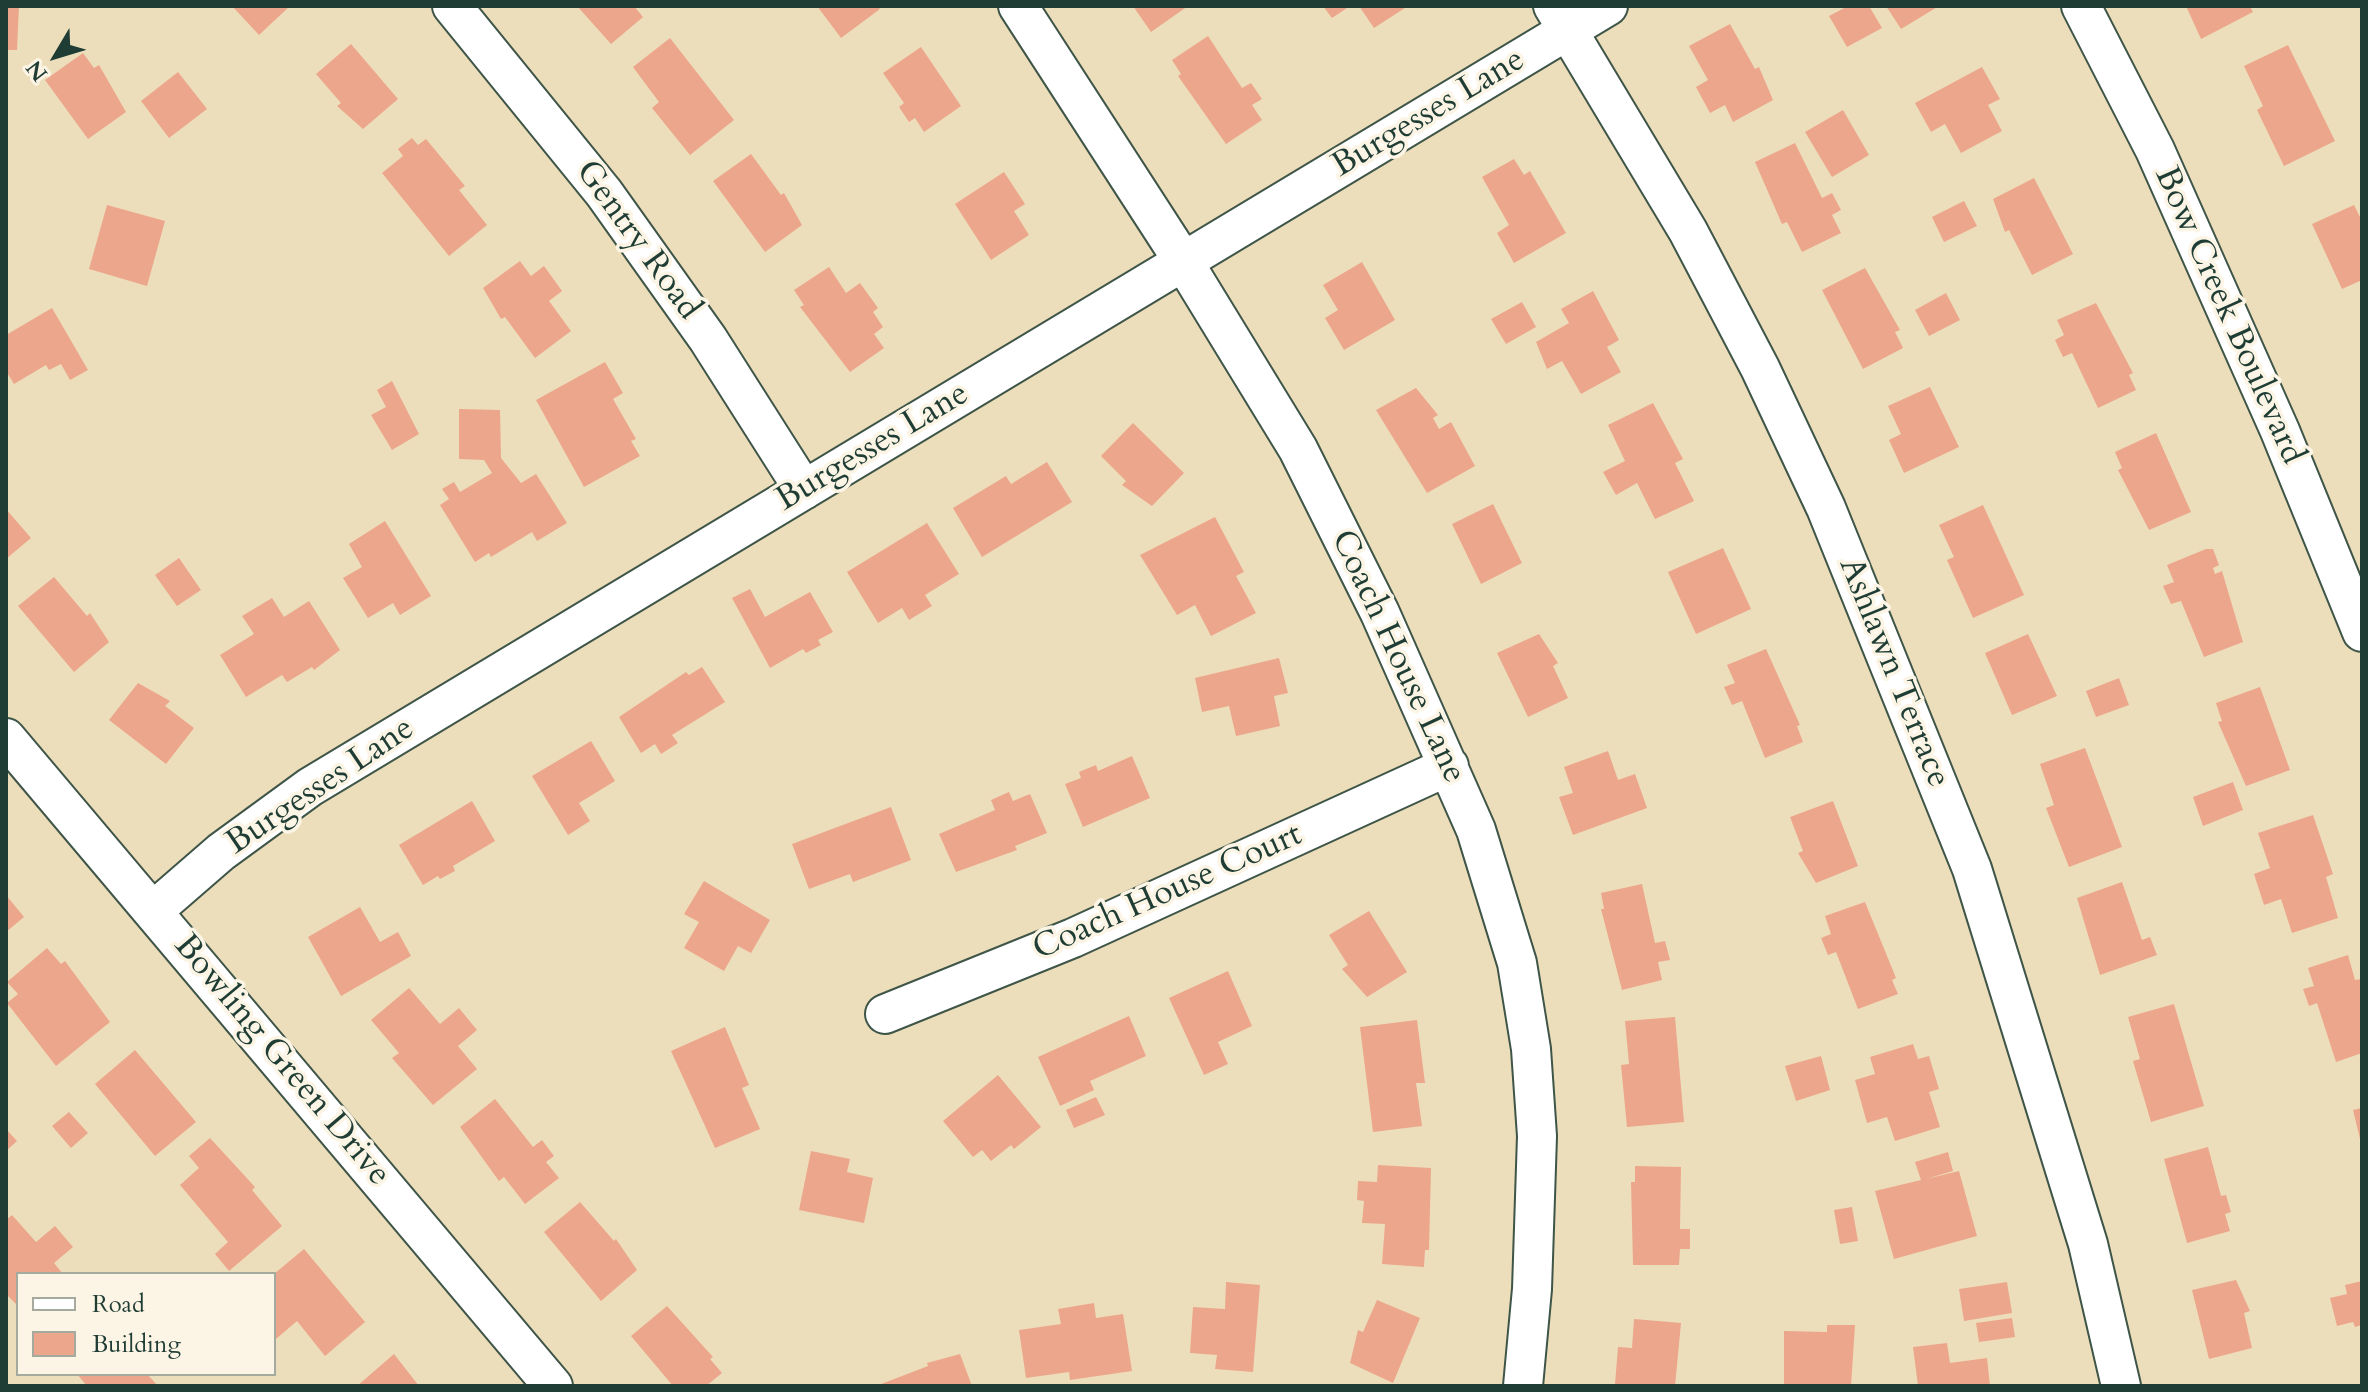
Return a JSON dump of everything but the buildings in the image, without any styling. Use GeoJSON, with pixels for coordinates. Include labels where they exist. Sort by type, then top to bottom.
{"type":"FeatureCollection","features":[{"type":"Feature","properties":{"kind":"street","name":"Gentry Road"},"geometry":{"type":"LineString","coordinates":[[452,6],[613,205],[708,339],[804,490]]}},
{"type":"Feature","properties":{"kind":"street","name":"Coach House Lane"},"geometry":{"type":"LineString","coordinates":[[1018,6],[1183,261],[1298,449],[1380,613],[1449,766],[1494,879],[1517,963],[1531,1049],[1537,1136],[1532,1289],[1523,1386]]}},
{"type":"Feature","properties":{"kind":"street","name":"Burgesses Lane"},"geometry":{"type":"LineString","coordinates":[[153,911],[221,852],[310,787],[1183,261],[1560,18],[1608,6]]}},
{"type":"Feature","properties":{"kind":"street","name":"Bow Creek Boulevard"},"geometry":{"type":"LineString","coordinates":[[2081,6],[2168,178],[2280,431],[2362,632]]}},
{"type":"Feature","properties":{"kind":"street","name":"Ashlawn Terrace"},"geometry":{"type":"LineString","coordinates":[[1560,18],[1688,231],[1760,368],[1826,508],[1972,869],[2088,1244],[2121,1386]]}},
{"type":"Feature","properties":{"kind":"street","name":"Bowling Green Drive"},"geometry":{"type":"LineString","coordinates":[[6,738],[553,1386]]}},
{"type":"Feature","properties":{"kind":"street","name":"Coach House Court"},"geometry":{"type":"LineString","coordinates":[[885,1014],[1073,938],[1449,766]]}}]}
